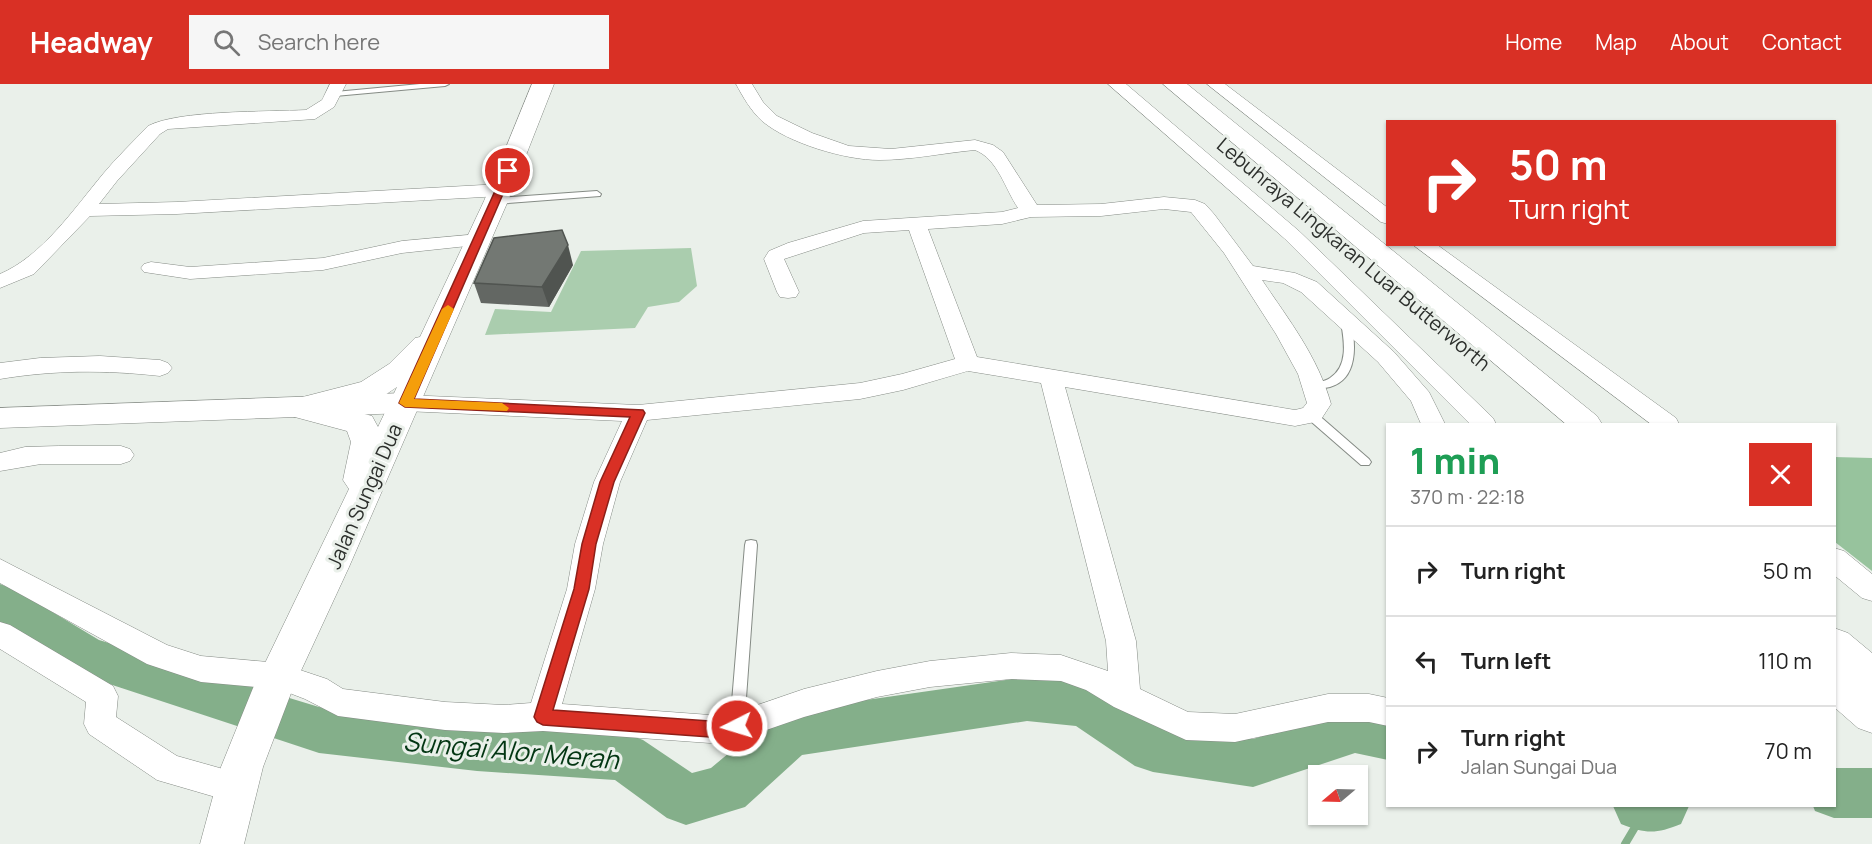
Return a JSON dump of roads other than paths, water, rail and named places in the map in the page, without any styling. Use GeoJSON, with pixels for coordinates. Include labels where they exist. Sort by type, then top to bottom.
{"type":"FeatureCollection","features":[{"type":"Feature","properties":{"kind":"main road","name":"Jalan Sungai Dua"},"geometry":{"type":"LineString","coordinates":[[222,844],[239,777],[276,682],[359,506],[479,240],[543,84]]}},
{"type":"Feature","properties":{"kind":"main road","name":"Lebuhraya Lingkaran Luar Butterworth"},"geometry":{"type":"LineString","coordinates":[[1153,84],[1553,423]]}},
{"type":"Feature","properties":{"kind":"main road","name":"Lebuhraya Lingkaran Luar Butterworth"},"geometry":{"type":"LineString","coordinates":[[1174,84],[1585,423]]}},
{"type":"Feature","properties":{"kind":"main road"},"geometry":{"type":"LineString","coordinates":[[302,408],[371,390],[400,371],[437,332]]}},
{"type":"Feature","properties":{"kind":"main road"},"geometry":{"type":"LineString","coordinates":[[302,408],[361,424],[367,442],[360,481],[359,506]]}},
{"type":"Feature","properties":{"kind":"main road"},"geometry":{"type":"LineString","coordinates":[[1836,647],[1859,686]]}},
{"type":"Feature","properties":{"kind":"street"},"geometry":{"type":"LineString","coordinates":[[744,84],[759,107],[775,123],[853,151],[884,154],[975,145],[987,148],[996,155],[1012,185],[1031,211]]}},
{"type":"Feature","properties":{"kind":"street"},"geometry":{"type":"LineString","coordinates":[[1116,84],[1292,235],[1483,423]]}},
{"type":"Feature","properties":{"kind":"street"},"geometry":{"type":"LineString","coordinates":[[1215,84],[1386,216]]}},
{"type":"Feature","properties":{"kind":"street"},"geometry":{"type":"LineString","coordinates":[[0,282],[27,270],[85,210],[144,140],[163,125],[309,115],[321,111],[330,103],[337,89]]}},
{"type":"Feature","properties":{"kind":"street"},"geometry":{"type":"LineString","coordinates":[[85,210],[499,195]]}},
{"type":"Feature","properties":{"kind":"street"},"geometry":{"type":"LineString","coordinates":[[1,418],[405,403],[638,413],[860,391],[903,382],[968,363],[1295,418],[1311,416],[1319,404],[1315,386],[1299,350],[1205,215],[1190,204],[1101,210],[1031,211],[1002,218],[863,227],[776,255],[774,259],[788,292]]}},
{"type":"Feature","properties":{"kind":"street"},"geometry":{"type":"LineString","coordinates":[[916,223],[968,363]]}},
{"type":"Feature","properties":{"kind":"street"},"geometry":{"type":"LineString","coordinates":[[151,268],[190,273],[323,264],[402,247],[479,240]]}},
{"type":"Feature","properties":{"kind":"street"},"geometry":{"type":"LineString","coordinates":[[1425,246],[1666,423]]}},
{"type":"Feature","properties":{"kind":"street"},"geometry":{"type":"LineString","coordinates":[[1246,272],[1288,277],[1309,287],[1386,357],[1421,398],[1433,423]]}},
{"type":"Feature","properties":{"kind":"street"},"geometry":{"type":"LineString","coordinates":[[0,371],[24,366],[106,362],[160,368]]}},
{"type":"Feature","properties":{"kind":"street"},"geometry":{"type":"LineString","coordinates":[[1051,378],[1121,641],[1125,697]]}},
{"type":"Feature","properties":{"kind":"street"},"geometry":{"type":"LineString","coordinates":[[543,717],[581,589],[589,544],[607,482],[638,413]]}},
{"type":"Feature","properties":{"kind":"street"},"geometry":{"type":"LineString","coordinates":[[0,462],[6,459],[32,457],[122,455]]}},
{"type":"Feature","properties":{"kind":"street"},"geometry":{"type":"LineString","coordinates":[[1836,561],[1872,590]]}},
{"type":"Feature","properties":{"kind":"street"},"geometry":{"type":"LineString","coordinates":[[0,570],[158,655],[201,669],[316,689],[338,702],[445,716],[504,719],[543,717],[710,729],[737,726],[804,704],[877,684],[930,674],[1011,666],[1060,668],[1096,680],[1125,697],[1186,726],[1235,728],[1328,708],[1369,708],[1386,712]]}},
{"type":"Feature","properties":{"kind":"street"},"geometry":{"type":"LineString","coordinates":[[0,634],[102,696],[100,724],[169,769],[239,777]]}},
{"type":"Feature","properties":{"kind":"lane"},"geometry":{"type":"LineString","coordinates":[[337,89],[445,84]]}},
{"type":"Feature","properties":{"kind":"lane"},"geometry":{"type":"LineString","coordinates":[[499,195],[597,195]]}},
{"type":"Feature","properties":{"kind":"lane"},"geometry":{"type":"LineString","coordinates":[[1315,386],[1333,381],[1344,370],[1351,346],[1346,322]]}},
{"type":"Feature","properties":{"kind":"lane"},"geometry":{"type":"LineString","coordinates":[[1311,416],[1365,462]]}},
{"type":"Feature","properties":{"kind":"lane"},"geometry":{"type":"LineString","coordinates":[[737,726],[751,545]]}},
{"type":"Feature","properties":{"kind":"waterway","name":"Sungai Alor Merah"},"geometry":{"type":"LineString","coordinates":[[0,603],[85,656],[319,730],[477,748],[625,757],[686,800],[726,789],[789,734],[1027,699],[1086,705],[1153,749],[1253,763],[1355,730],[1386,737]]}},
{"type":"Feature","properties":{"kind":"waterway"},"geometry":{"type":"LineString","coordinates":[[1836,793],[1872,793]]}},
{"type":"Feature","properties":{"kind":"waterway"},"geometry":{"type":"LineString","coordinates":[[1625,844],[1647,807]]}}]}
